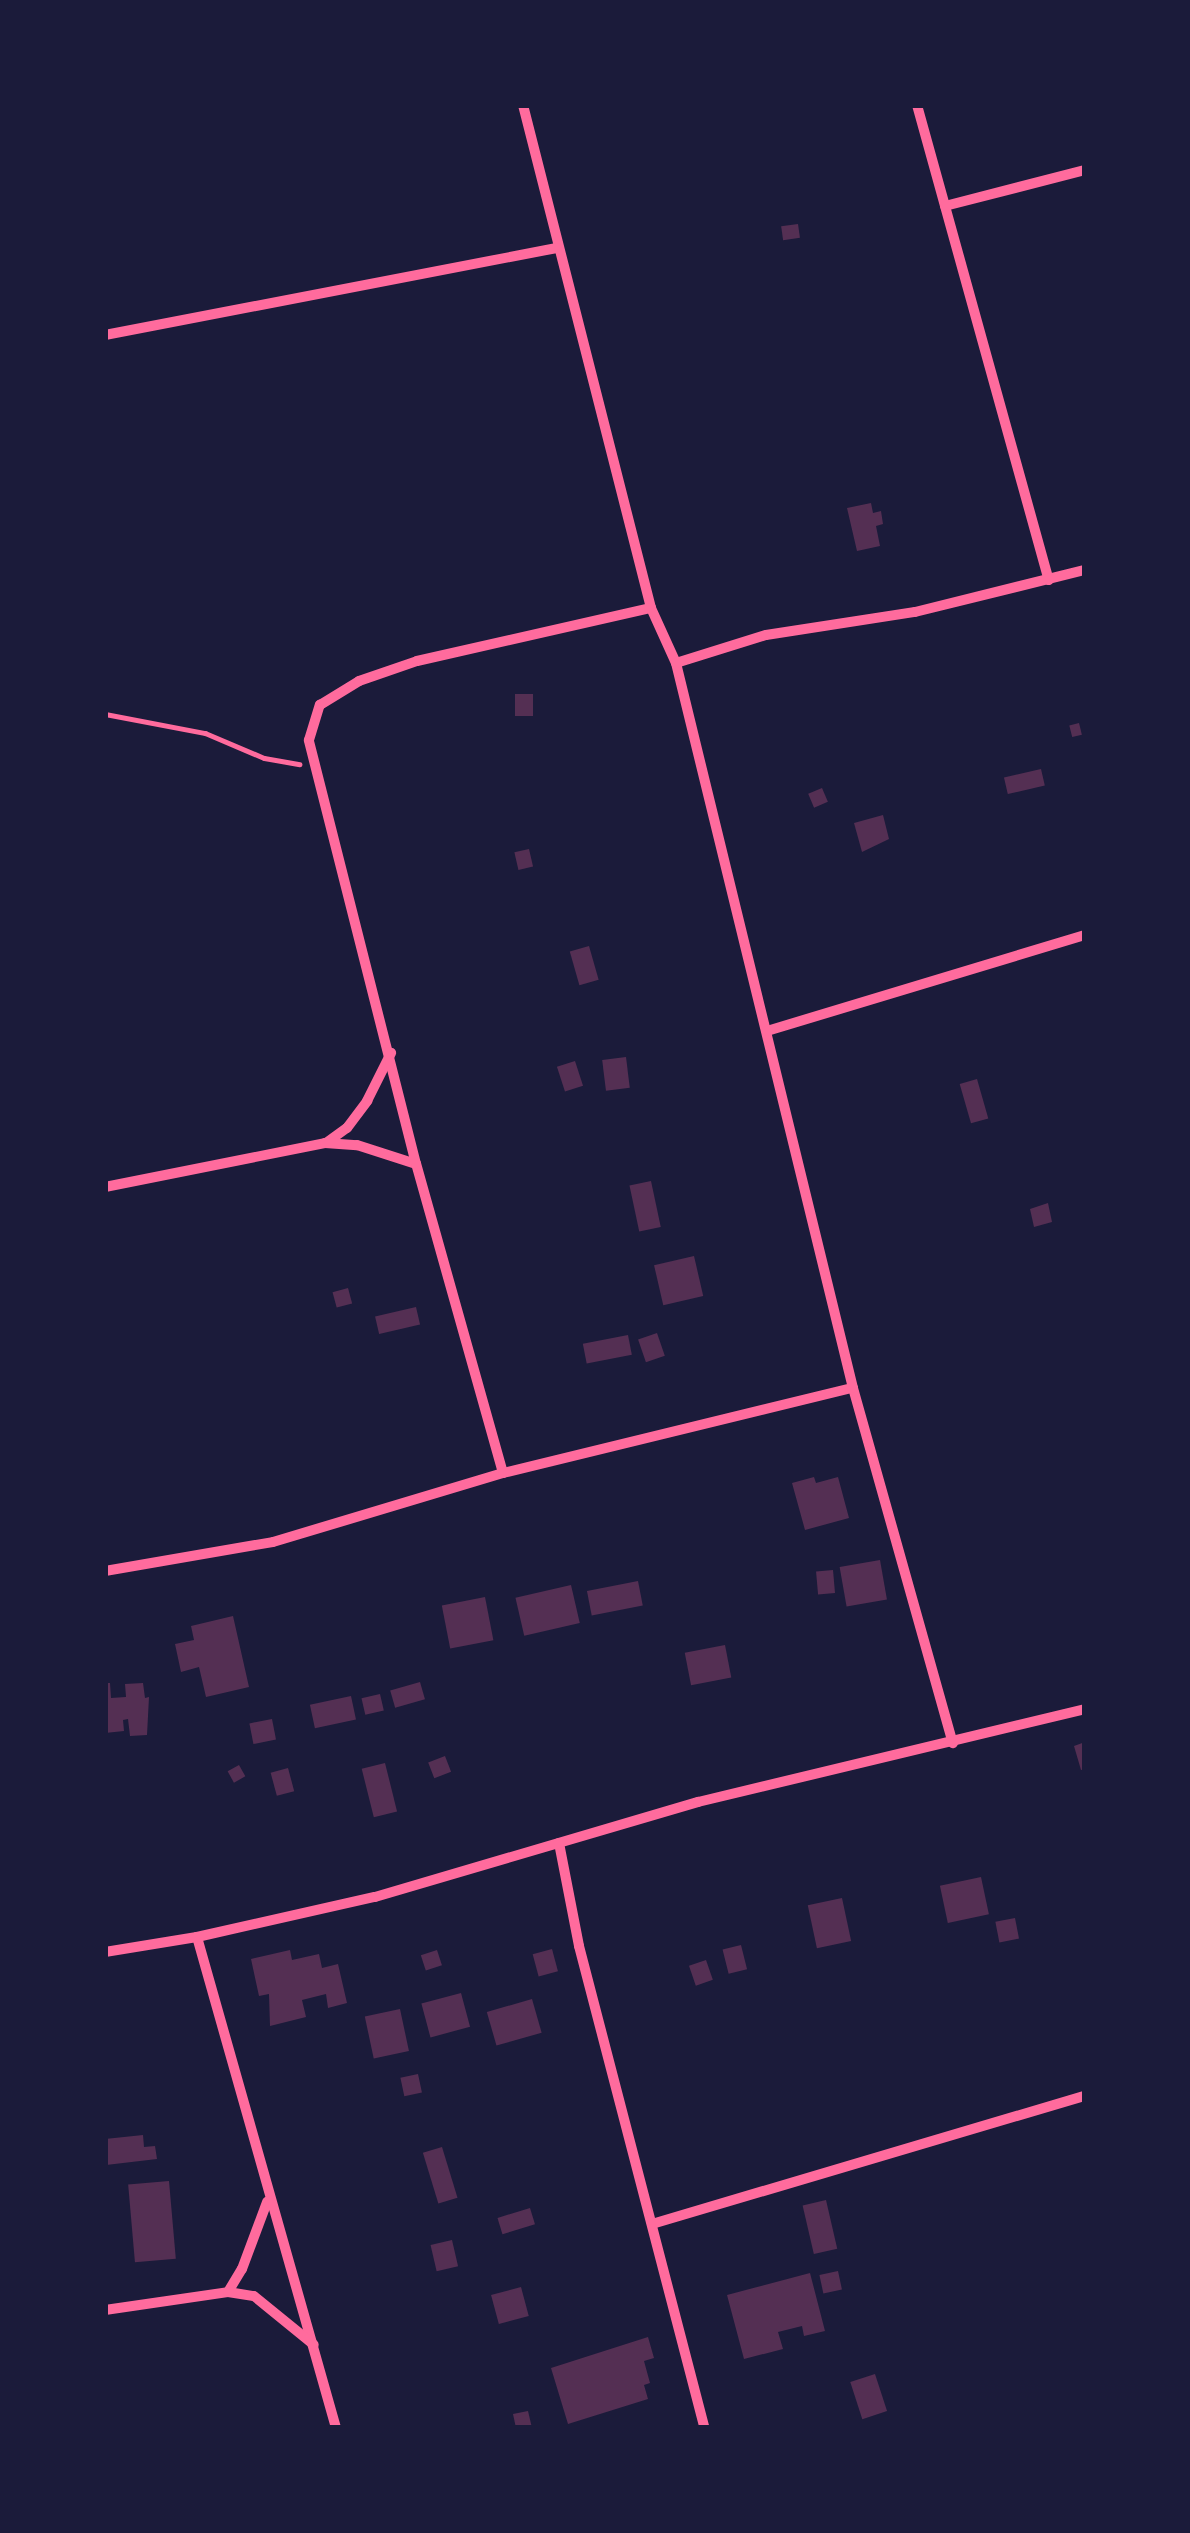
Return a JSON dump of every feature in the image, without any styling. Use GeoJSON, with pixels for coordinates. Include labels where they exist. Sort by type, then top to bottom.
{"type":"FeatureCollection","features":[{"type":"Feature","properties":{"kind":"street"},"geometry":{"type":"LineString","coordinates":[[524,105],[557,248],[651,608],[676,663],[853,1388],[953,1743]]}},
{"type":"Feature","properties":{"kind":"street"},"geometry":{"type":"LineString","coordinates":[[917,105],[1049,580]]}},
{"type":"Feature","properties":{"kind":"street"},"geometry":{"type":"LineString","coordinates":[[945,206],[1085,170]]}},
{"type":"Feature","properties":{"kind":"street"},"geometry":{"type":"LineString","coordinates":[[105,335],[557,248]]}},
{"type":"Feature","properties":{"kind":"street"},"geometry":{"type":"LineString","coordinates":[[676,663],[766,635],[914,612],[1085,570]]}},
{"type":"Feature","properties":{"kind":"street"},"geometry":{"type":"LineString","coordinates":[[503,1473],[416,1164],[392,1053],[309,740],[320,705],[359,681],[417,660],[651,608]]}},
{"type":"Feature","properties":{"kind":"street"},"geometry":{"type":"LineString","coordinates":[[767,1030],[1085,936]]}},
{"type":"Feature","properties":{"kind":"street"},"geometry":{"type":"LineString","coordinates":[[325,1144],[346,1128],[367,1101],[392,1053]]}},
{"type":"Feature","properties":{"kind":"street"},"geometry":{"type":"LineString","coordinates":[[105,1187],[325,1144],[372,1148],[416,1164]]}},
{"type":"Feature","properties":{"kind":"street"},"geometry":{"type":"LineString","coordinates":[[105,1571],[273,1542],[503,1473],[853,1388]]}},
{"type":"Feature","properties":{"kind":"street"},"geometry":{"type":"LineString","coordinates":[[105,1952],[197,1937],[375,1896],[698,1802],[1085,1709]]}},
{"type":"Feature","properties":{"kind":"street"},"geometry":{"type":"LineString","coordinates":[[559,1842],[579,1946],[705,2428]]}},
{"type":"Feature","properties":{"kind":"street"},"geometry":{"type":"LineString","coordinates":[[197,1937],[268,2199],[336,2428]]}},
{"type":"Feature","properties":{"kind":"street"},"geometry":{"type":"LineString","coordinates":[[652,2224],[1085,2096]]}},
{"type":"Feature","properties":{"kind":"street"},"geometry":{"type":"LineString","coordinates":[[228,2292],[242,2270],[268,2199]]}},
{"type":"Feature","properties":{"kind":"street"},"geometry":{"type":"LineString","coordinates":[[105,2310],[228,2292],[254,2296],[314,2345]]}},
{"type":"Feature","properties":{"kind":"path"},"geometry":{"type":"LineString","coordinates":[[105,714],[205,733],[264,758],[316,767]]}},
{"type":"Feature","properties":{"kind":"building"},"geometry":{"type":"Polygon","coordinates":[[[798,224],[800,238],[783,240],[781,226],[798,224]]]}},
{"type":"Feature","properties":{"kind":"building"},"geometry":{"type":"Polygon","coordinates":[[[871,503],[873,513],[881,511],[883,524],[876,526],[880,546],[857,551],[847,508],[871,503]]]}},
{"type":"Feature","properties":{"kind":"building"},"geometry":{"type":"Polygon","coordinates":[[[515,694],[533,694],[533,716],[515,716],[515,694]]]}},
{"type":"Feature","properties":{"kind":"building"},"geometry":{"type":"Polygon","coordinates":[[[1079,723],[1082,735],[1072,737],[1069,725],[1079,723]]]}},
{"type":"Feature","properties":{"kind":"building"},"geometry":{"type":"Polygon","coordinates":[[[1041,769],[1045,786],[1008,794],[1004,778],[1041,769]]]}},
{"type":"Feature","properties":{"kind":"building"},"geometry":{"type":"Polygon","coordinates":[[[822,788],[828,802],[814,808],[808,794],[822,788]]]}},
{"type":"Feature","properties":{"kind":"building"},"geometry":{"type":"Polygon","coordinates":[[[883,815],[889,839],[862,852],[854,823],[883,815]]]}},
{"type":"Feature","properties":{"kind":"building"},"geometry":{"type":"Polygon","coordinates":[[[529,849],[533,867],[518,870],[514,852],[529,849]]]}},
{"type":"Feature","properties":{"kind":"building"},"geometry":{"type":"Polygon","coordinates":[[[589,946],[599,980],[579,985],[570,952],[589,946]]]}},
{"type":"Feature","properties":{"kind":"building"},"geometry":{"type":"Polygon","coordinates":[[[626,1057],[630,1088],[606,1091],[602,1060],[626,1057]]]}},
{"type":"Feature","properties":{"kind":"building"},"geometry":{"type":"Polygon","coordinates":[[[575,1061],[583,1086],[565,1092],[557,1067],[575,1061]]]}},
{"type":"Feature","properties":{"kind":"building"},"geometry":{"type":"Polygon","coordinates":[[[977,1079],[988,1118],[971,1123],[960,1084],[977,1079]]]}},
{"type":"Feature","properties":{"kind":"building"},"geometry":{"type":"Polygon","coordinates":[[[651,1181],[661,1227],[639,1232],[629,1186],[651,1181]]]}},
{"type":"Feature","properties":{"kind":"building"},"geometry":{"type":"Polygon","coordinates":[[[1048,1203],[1052,1222],[1034,1227],[1030,1209],[1048,1203]]]}},
{"type":"Feature","properties":{"kind":"building"},"geometry":{"type":"Polygon","coordinates":[[[694,1256],[703,1296],[663,1305],[654,1265],[694,1256]]]}},
{"type":"Feature","properties":{"kind":"building"},"geometry":{"type":"Polygon","coordinates":[[[348,1288],[352,1303],[337,1308],[333,1292],[348,1288]]]}},
{"type":"Feature","properties":{"kind":"building"},"geometry":{"type":"Polygon","coordinates":[[[416,1307],[420,1325],[379,1334],[375,1316],[416,1307]]]}},
{"type":"Feature","properties":{"kind":"building"},"geometry":{"type":"Polygon","coordinates":[[[657,1333],[665,1356],[646,1362],[638,1340],[657,1333]]]}},
{"type":"Feature","properties":{"kind":"building"},"geometry":{"type":"Polygon","coordinates":[[[628,1335],[632,1355],[587,1363],[583,1344],[628,1335]]]}},
{"type":"Feature","properties":{"kind":"building"},"geometry":{"type":"Polygon","coordinates":[[[814,1477],[816,1483],[838,1477],[849,1518],[805,1530],[792,1483],[814,1477]]]}},
{"type":"Feature","properties":{"kind":"building"},"geometry":{"type":"Polygon","coordinates":[[[880,1560],[887,1599],[847,1607],[840,1567],[880,1560]]]}},
{"type":"Feature","properties":{"kind":"building"},"geometry":{"type":"Polygon","coordinates":[[[833,1570],[835,1593],[818,1594],[816,1571],[833,1570]]]}},
{"type":"Feature","properties":{"kind":"building"},"geometry":{"type":"Polygon","coordinates":[[[638,1581],[643,1606],[592,1615],[587,1591],[638,1581]]]}},
{"type":"Feature","properties":{"kind":"building"},"geometry":{"type":"Polygon","coordinates":[[[571,1585],[580,1623],[524,1636],[515,1598],[571,1585]]]}},
{"type":"Feature","properties":{"kind":"building"},"geometry":{"type":"Polygon","coordinates":[[[485,1597],[493,1640],[450,1649],[442,1605],[485,1597]]]}},
{"type":"Feature","properties":{"kind":"building"},"geometry":{"type":"Polygon","coordinates":[[[233,1616],[249,1687],[206,1697],[199,1667],[181,1672],[175,1644],[194,1640],[191,1626],[233,1616]]]}},
{"type":"Feature","properties":{"kind":"building"},"geometry":{"type":"Polygon","coordinates":[[[725,1645],[731,1677],[691,1685],[685,1653],[725,1645]]]}},
{"type":"Feature","properties":{"kind":"building"},"geometry":{"type":"Polygon","coordinates":[[[420,1682],[425,1699],[395,1708],[390,1691],[420,1682]]]}},
{"type":"Feature","properties":{"kind":"building"},"geometry":{"type":"Polygon","coordinates":[[[105,1683],[110,1683],[111,1698],[126,1697],[125,1684],[143,1683],[145,1698],[149,1697],[147,1735],[130,1736],[128,1719],[123,1720],[124,1731],[105,1733],[105,1683]]]}},
{"type":"Feature","properties":{"kind":"building"},"geometry":{"type":"Polygon","coordinates":[[[380,1694],[384,1711],[365,1715],[361,1698],[380,1694]]]}},
{"type":"Feature","properties":{"kind":"building"},"geometry":{"type":"Polygon","coordinates":[[[351,1696],[356,1719],[315,1728],[310,1705],[351,1696]]]}},
{"type":"Feature","properties":{"kind":"building"},"geometry":{"type":"Polygon","coordinates":[[[272,1719],[276,1740],[253,1744],[249,1723],[272,1719]]]}},
{"type":"Feature","properties":{"kind":"building"},"geometry":{"type":"Polygon","coordinates":[[[1085,1742],[1085,1769],[1081,1770],[1074,1746],[1085,1742]]]}},
{"type":"Feature","properties":{"kind":"building"},"geometry":{"type":"Polygon","coordinates":[[[445,1756],[451,1772],[434,1778],[428,1762],[445,1756]]]}},
{"type":"Feature","properties":{"kind":"building"},"geometry":{"type":"Polygon","coordinates":[[[385,1763],[397,1812],[374,1817],[362,1769],[385,1763]]]}},
{"type":"Feature","properties":{"kind":"building"},"geometry":{"type":"Polygon","coordinates":[[[239,1765],[245,1776],[234,1783],[228,1771],[239,1765]]]}},
{"type":"Feature","properties":{"kind":"building"},"geometry":{"type":"Polygon","coordinates":[[[288,1768],[294,1791],[277,1796],[271,1773],[288,1768]]]}},
{"type":"Feature","properties":{"kind":"building"},"geometry":{"type":"Polygon","coordinates":[[[981,1877],[989,1914],[948,1923],[940,1886],[981,1877]]]}},
{"type":"Feature","properties":{"kind":"building"},"geometry":{"type":"Polygon","coordinates":[[[842,1898],[851,1941],[817,1948],[808,1905],[842,1898]]]}},
{"type":"Feature","properties":{"kind":"building"},"geometry":{"type":"Polygon","coordinates":[[[1015,1918],[1019,1939],[999,1942],[995,1922],[1015,1918]]]}},
{"type":"Feature","properties":{"kind":"building"},"geometry":{"type":"Polygon","coordinates":[[[741,1945],[747,1969],[729,1974],[723,1950],[741,1945]]]}},
{"type":"Feature","properties":{"kind":"building"},"geometry":{"type":"Polygon","coordinates":[[[552,1949],[558,1971],[539,1976],[533,1954],[552,1949]]]}},
{"type":"Feature","properties":{"kind":"building"},"geometry":{"type":"Polygon","coordinates":[[[290,1950],[292,1960],[319,1954],[322,1968],[338,1964],[347,2003],[328,2008],[326,1994],[302,2000],[306,2017],[270,2026],[269,1994],[259,1996],[251,1959],[290,1950]]]}},
{"type":"Feature","properties":{"kind":"building"},"geometry":{"type":"Polygon","coordinates":[[[437,1950],[442,1965],[426,1970],[421,1955],[437,1950]]]}},
{"type":"Feature","properties":{"kind":"building"},"geometry":{"type":"Polygon","coordinates":[[[706,1960],[713,1980],[696,1986],[689,1966],[706,1960]]]}},
{"type":"Feature","properties":{"kind":"building"},"geometry":{"type":"Polygon","coordinates":[[[461,1993],[470,2027],[430,2037],[421,2004],[461,1993]]]}},
{"type":"Feature","properties":{"kind":"building"},"geometry":{"type":"Polygon","coordinates":[[[532,1999],[542,2033],[496,2046],[487,2012],[532,1999]]]}},
{"type":"Feature","properties":{"kind":"building"},"geometry":{"type":"Polygon","coordinates":[[[400,2009],[409,2051],[374,2059],[365,2016],[400,2009]]]}},
{"type":"Feature","properties":{"kind":"building"},"geometry":{"type":"Polygon","coordinates":[[[418,2074],[422,2093],[404,2096],[400,2078],[418,2074]]]}},
{"type":"Feature","properties":{"kind":"building"},"geometry":{"type":"Polygon","coordinates":[[[143,2135],[144,2147],[155,2146],[157,2159],[106,2165],[105,2139],[143,2135]]]}},
{"type":"Feature","properties":{"kind":"building"},"geometry":{"type":"Polygon","coordinates":[[[442,2147],[457,2198],[438,2204],[423,2153],[442,2147]]]}},
{"type":"Feature","properties":{"kind":"building"},"geometry":{"type":"Polygon","coordinates":[[[169,2181],[176,2259],[135,2262],[128,2185],[169,2181]]]}},
{"type":"Feature","properties":{"kind":"building"},"geometry":{"type":"Polygon","coordinates":[[[826,2200],[837,2249],[814,2254],[803,2205],[826,2200]]]}},
{"type":"Feature","properties":{"kind":"building"},"geometry":{"type":"Polygon","coordinates":[[[530,2208],[535,2224],[502,2234],[497,2218],[530,2208]]]}},
{"type":"Feature","properties":{"kind":"building"},"geometry":{"type":"Polygon","coordinates":[[[452,2240],[458,2266],[437,2271],[431,2245],[452,2240]]]}},
{"type":"Feature","properties":{"kind":"building"},"geometry":{"type":"Polygon","coordinates":[[[838,2271],[842,2290],[823,2294],[819,2275],[838,2271]]]}},
{"type":"Feature","properties":{"kind":"building"},"geometry":{"type":"Polygon","coordinates":[[[810,2273],[825,2331],[804,2336],[802,2326],[778,2332],[783,2349],[744,2359],[727,2295],[810,2273]]]}},
{"type":"Feature","properties":{"kind":"building"},"geometry":{"type":"Polygon","coordinates":[[[521,2287],[529,2316],[499,2324],[491,2295],[521,2287]]]}},
{"type":"Feature","properties":{"kind":"building"},"geometry":{"type":"Polygon","coordinates":[[[648,2337],[654,2358],[644,2361],[650,2383],[644,2385],[648,2399],[568,2424],[551,2368],[648,2337]]]}},
{"type":"Feature","properties":{"kind":"building"},"geometry":{"type":"Polygon","coordinates":[[[875,2374],[887,2411],[862,2419],[850,2382],[875,2374]]]}},
{"type":"Feature","properties":{"kind":"building"},"geometry":{"type":"Polygon","coordinates":[[[528,2411],[532,2428],[516,2428],[513,2414],[528,2411]]]}}]}
